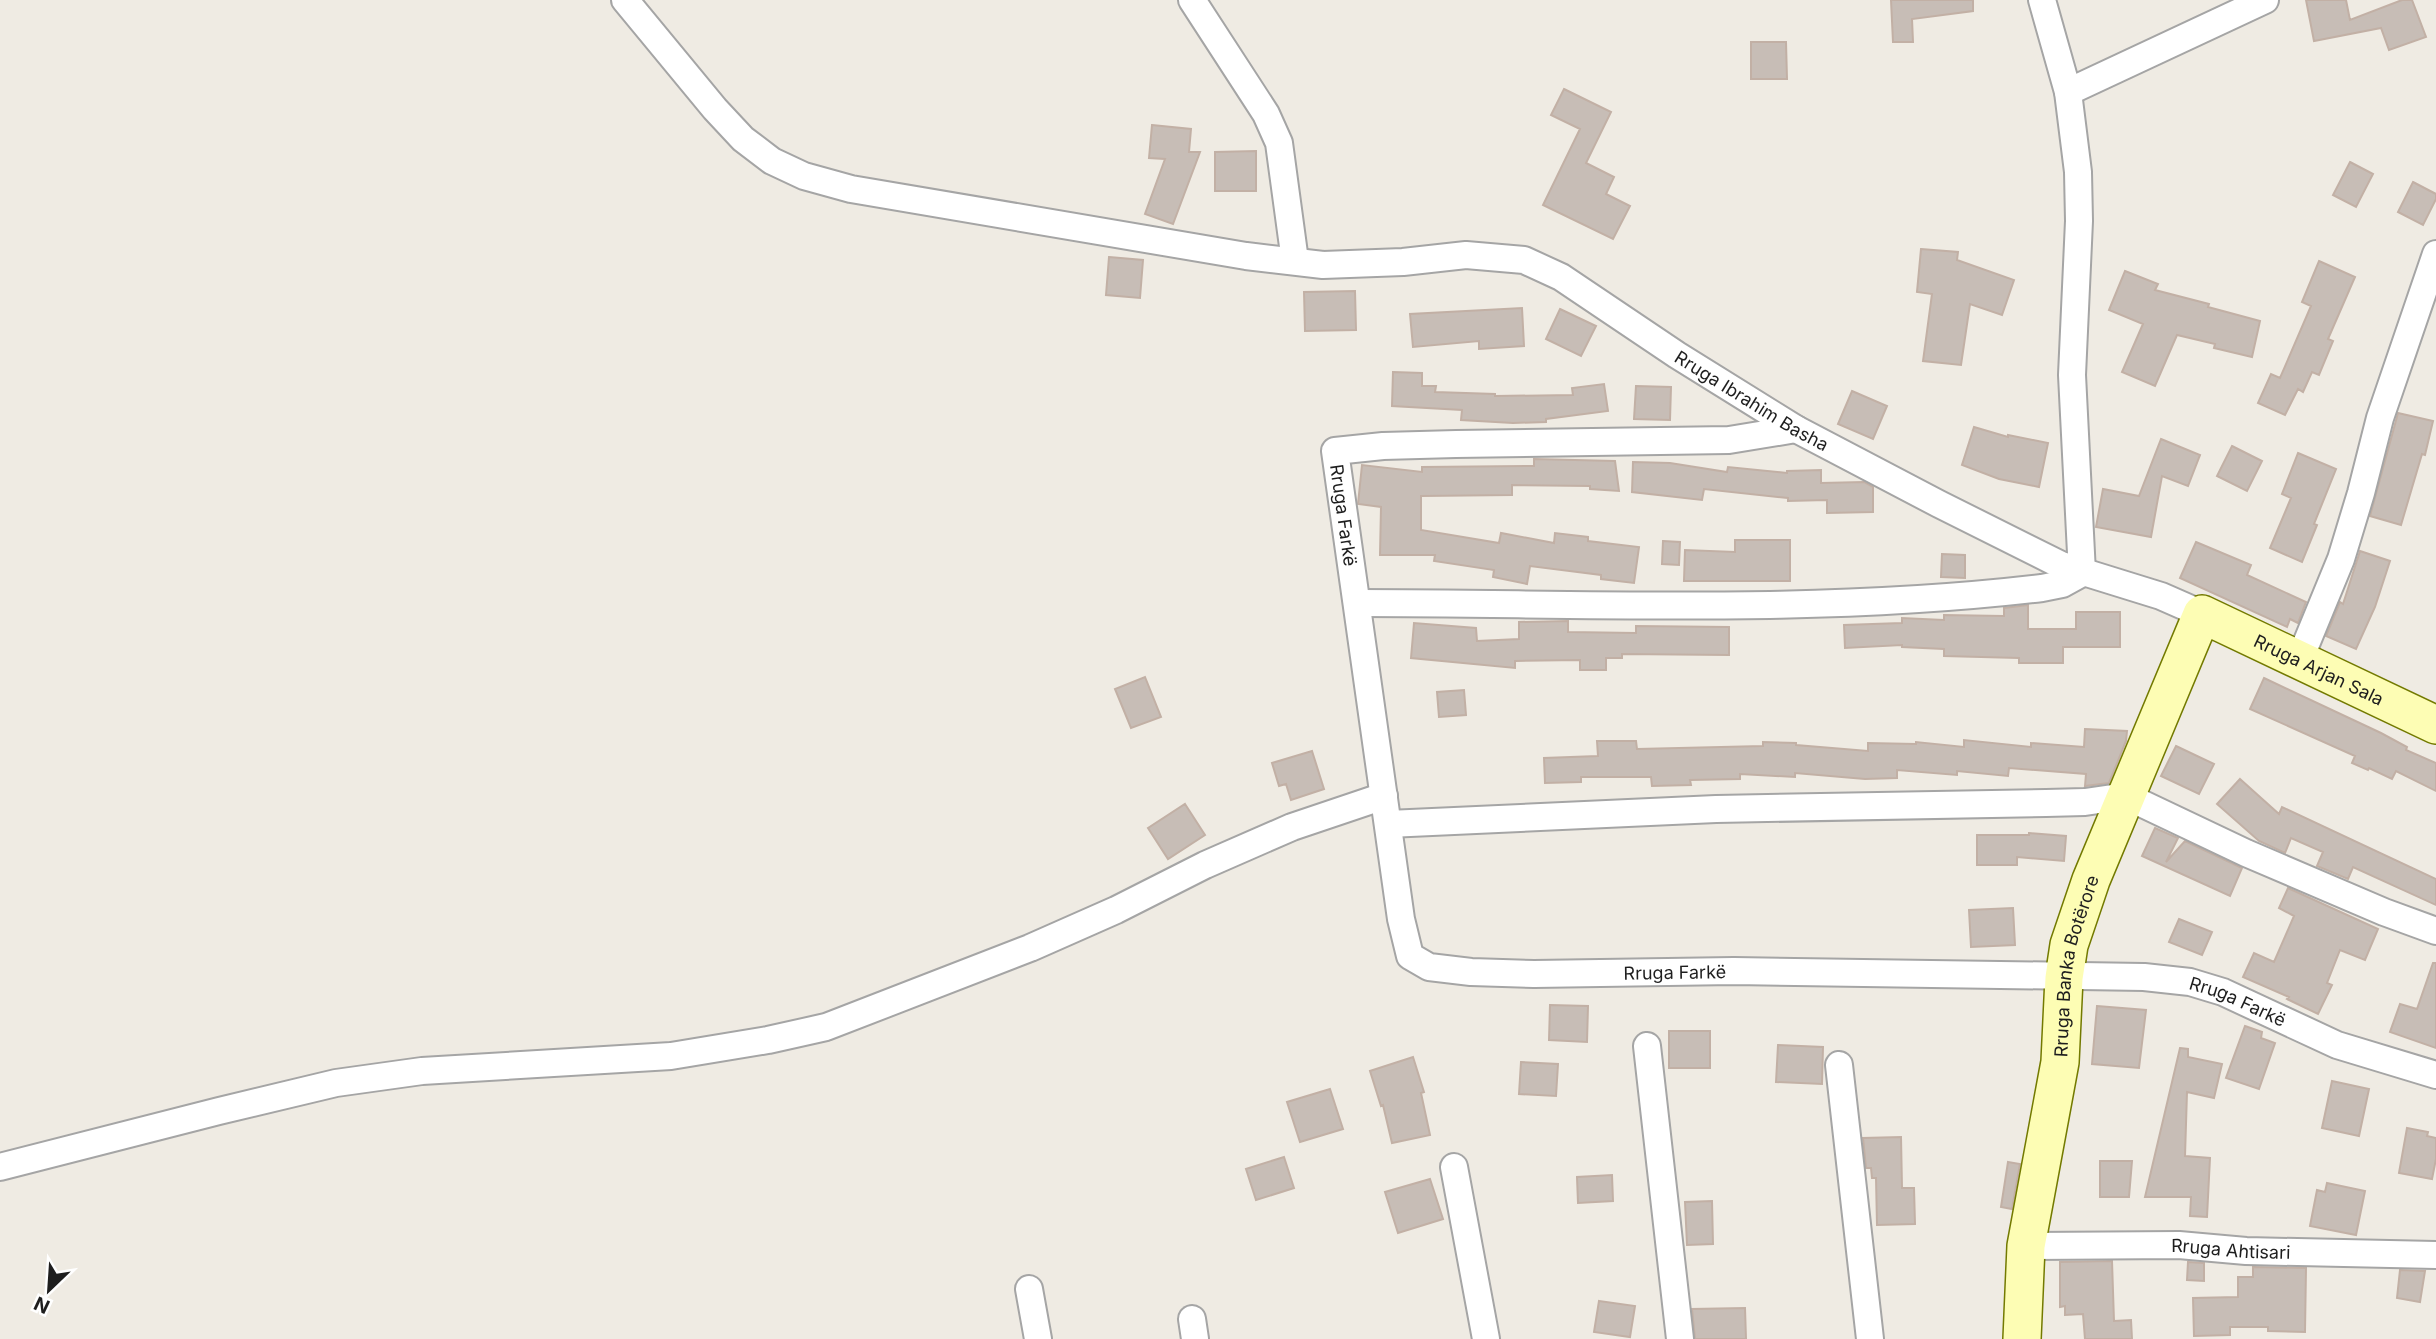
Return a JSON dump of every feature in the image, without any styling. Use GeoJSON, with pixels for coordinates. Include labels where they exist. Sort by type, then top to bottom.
{"type":"FeatureCollection","features":[{"type":"Feature","properties":{"kind":"street","name":"Rruga Ibrahim Basha"},"geometry":{"type":"LineString","coordinates":[[625,0],[743,139],[772,161],[804,176],[851,189],[1247,256],[1355,265],[1466,255],[1524,260],[1561,277],[1676,355],[1796,429],[1939,504],[2061,565],[2161,596],[2202,614]]}},
{"type":"Feature","properties":{"kind":"street"},"geometry":{"type":"LineString","coordinates":[[1192,0],[1266,114],[1279,143],[1295,261]]}},
{"type":"Feature","properties":{"kind":"street"},"geometry":{"type":"LineString","coordinates":[[1357,603],[1721,606],[1901,600],[2042,588],[2062,584],[2082,573],[2072,375],[2079,221],[2078,172],[2068,92],[2042,0]]}},
{"type":"Feature","properties":{"kind":"street"},"geometry":{"type":"LineString","coordinates":[[2068,92],[2265,0]]}},
{"type":"Feature","properties":{"kind":"street"},"geometry":{"type":"LineString","coordinates":[[2300,662],[2341,559],[2380,418],[2436,254]]}},
{"type":"Feature","properties":{"kind":"street","name":"Rruga Farkë"},"geometry":{"type":"LineString","coordinates":[[1796,429],[1730,440],[1383,446],[1335,451],[1405,942],[1410,956],[1429,967],[1471,972],[1534,974],[1734,971],[2064,978],[2144,977],[2190,982],[2224,992],[2337,1045],[2405,1068],[2436,1075]]}},
{"type":"Feature","properties":{"kind":"street","name":"Rruga Arjan Sala"},"geometry":{"type":"LineString","coordinates":[[2202,614],[2436,725]]}},
{"type":"Feature","properties":{"kind":"street","name":"Rruga Banka Botërore"},"geometry":{"type":"LineString","coordinates":[[2022,1339],[2026,1246],[2060,1062],[2068,945],[2078,914],[2202,614]]}},
{"type":"Feature","properties":{"kind":"street"},"geometry":{"type":"LineString","coordinates":[[0,1167],[336,1083],[422,1071],[671,1056],[768,1040],[826,1027],[1043,943],[1205,865],[1292,827],[1384,796]]}},
{"type":"Feature","properties":{"kind":"street"},"geometry":{"type":"LineString","coordinates":[[1388,824],[1716,809],[2085,802],[2126,796],[2246,853],[2384,912],[2436,931]]}},
{"type":"Feature","properties":{"kind":"street"},"geometry":{"type":"LineString","coordinates":[[1647,1045],[1680,1339]]}},
{"type":"Feature","properties":{"kind":"street"},"geometry":{"type":"LineString","coordinates":[[1839,1065],[1870,1339]]}},
{"type":"Feature","properties":{"kind":"street"},"geometry":{"type":"LineString","coordinates":[[1454,1167],[1486,1339]]}},
{"type":"Feature","properties":{"kind":"street","name":"Rruga Ahtisari"},"geometry":{"type":"LineString","coordinates":[[2026,1246],[2179,1245],[2246,1251],[2436,1255]]}},
{"type":"Feature","properties":{"kind":"street"},"geometry":{"type":"LineString","coordinates":[[1029,1289],[1038,1339]]}},
{"type":"Feature","properties":{"kind":"building"},"geometry":{"type":"Polygon","coordinates":[[[1891,0],[1973,0],[1973,11],[1912,19],[1913,42],[1893,42],[1891,0]]]}},
{"type":"Feature","properties":{"kind":"building"},"geometry":{"type":"Polygon","coordinates":[[[2306,0],[2346,0],[2350,20],[2402,0],[2412,0],[2426,37],[2389,50],[2381,28],[2314,41],[2306,0]]]}},
{"type":"Feature","properties":{"kind":"building"},"geometry":{"type":"Polygon","coordinates":[[[1751,42],[1786,42],[1787,79],[1751,79],[1751,42]]]}},
{"type":"Feature","properties":{"kind":"building"},"geometry":{"type":"Polygon","coordinates":[[[1564,89],[1611,112],[1586,163],[1614,177],[1606,194],[1630,206],[1613,239],[1543,205],[1580,129],[1551,115],[1564,89]]]}},
{"type":"Feature","properties":{"kind":"building"},"geometry":{"type":"Polygon","coordinates":[[[1152,125],[1191,129],[1189,152],[1200,152],[1173,224],[1145,214],[1165,159],[1149,158],[1152,125]]]}},
{"type":"Feature","properties":{"kind":"building"},"geometry":{"type":"Polygon","coordinates":[[[1256,151],[1256,191],[1215,191],[1215,152],[1256,151]]]}},
{"type":"Feature","properties":{"kind":"building"},"geometry":{"type":"Polygon","coordinates":[[[2350,162],[2373,174],[2356,207],[2333,195],[2350,162]]]}},
{"type":"Feature","properties":{"kind":"building"},"geometry":{"type":"Polygon","coordinates":[[[2413,182],[2436,194],[2423,225],[2398,212],[2413,182]]]}},
{"type":"Feature","properties":{"kind":"building"},"geometry":{"type":"Polygon","coordinates":[[[1921,249],[1958,252],[1957,260],[2014,280],[2002,315],[1970,304],[1961,365],[1923,361],[1932,294],[1917,292],[1921,249]]]}},
{"type":"Feature","properties":{"kind":"building"},"geometry":{"type":"Polygon","coordinates":[[[1109,257],[1143,260],[1140,298],[1106,295],[1109,257]]]}},
{"type":"Feature","properties":{"kind":"building"},"geometry":{"type":"Polygon","coordinates":[[[2319,261],[2355,277],[2328,339],[2333,341],[2319,375],[2312,372],[2303,392],[2298,389],[2285,415],[2258,403],[2271,374],[2280,378],[2311,306],[2302,302],[2319,261]]]}},
{"type":"Feature","properties":{"kind":"building"},"geometry":{"type":"Polygon","coordinates":[[[2125,271],[2158,284],[2155,290],[2260,321],[2252,357],[2177,335],[2155,386],[2122,372],[2143,324],[2109,310],[2125,271]]]}},
{"type":"Feature","properties":{"kind":"building"},"geometry":{"type":"Polygon","coordinates":[[[1355,291],[1356,330],[1305,331],[1304,292],[1355,291]]]}},
{"type":"Feature","properties":{"kind":"building"},"geometry":{"type":"Polygon","coordinates":[[[1522,308],[1524,346],[1479,349],[1479,341],[1413,347],[1410,314],[1522,308]]]}},
{"type":"Feature","properties":{"kind":"building"},"geometry":{"type":"Polygon","coordinates":[[[1560,309],[1596,326],[1581,356],[1546,339],[1560,309]]]}},
{"type":"Feature","properties":{"kind":"building"},"geometry":{"type":"Polygon","coordinates":[[[1393,372],[1422,373],[1422,386],[1436,386],[1435,392],[1495,396],[1573,395],[1572,388],[1604,384],[1608,411],[1546,419],[1546,422],[1461,420],[1462,410],[1392,406],[1393,372]]]}},
{"type":"Feature","properties":{"kind":"building"},"geometry":{"type":"Polygon","coordinates":[[[1636,386],[1671,387],[1670,420],[1634,419],[1636,386]]]}},
{"type":"Feature","properties":{"kind":"building"},"geometry":{"type":"Polygon","coordinates":[[[1852,391],[1887,406],[1873,439],[1838,424],[1852,391]]]}},
{"type":"Feature","properties":{"kind":"building"},"geometry":{"type":"Polygon","coordinates":[[[2398,413],[2433,421],[2425,455],[2422,454],[2401,525],[2370,516],[2398,413]]]}},
{"type":"Feature","properties":{"kind":"building"},"geometry":{"type":"Polygon","coordinates":[[[1974,427],[2008,437],[2048,443],[2039,487],[1999,479],[1962,465],[1974,427]]]}},
{"type":"Feature","properties":{"kind":"building"},"geometry":{"type":"Polygon","coordinates":[[[2161,439],[2200,455],[2188,486],[2162,476],[2151,537],[2096,527],[2103,489],[2139,496],[2161,439]]]}},
{"type":"Feature","properties":{"kind":"building"},"geometry":{"type":"Polygon","coordinates":[[[2232,446],[2262,461],[2247,491],[2217,476],[2232,446]]]}},
{"type":"Feature","properties":{"kind":"building"},"geometry":{"type":"Polygon","coordinates":[[[2298,453],[2336,469],[2302,562],[2270,548],[2291,498],[2282,494],[2298,453]]]}},
{"type":"Feature","properties":{"kind":"building"},"geometry":{"type":"Polygon","coordinates":[[[1534,459],[1615,461],[1619,491],[1590,489],[1590,486],[1512,485],[1512,495],[1421,496],[1421,530],[1499,543],[1501,533],[1554,543],[1555,533],[1588,537],[1588,541],[1639,547],[1634,583],[1601,579],[1601,575],[1530,566],[1527,584],[1493,577],[1494,570],[1434,561],[1435,555],[1380,555],[1381,507],[1358,504],[1362,465],[1422,472],[1422,467],[1534,466],[1534,459]]]}},
{"type":"Feature","properties":{"kind":"building"},"geometry":{"type":"Polygon","coordinates":[[[1633,462],[1670,463],[1727,472],[1728,467],[1787,473],[1821,470],[1821,483],[1864,482],[1873,487],[1873,512],[1827,513],[1827,500],[1788,501],[1788,498],[1704,489],[1702,500],[1632,492],[1633,462]]]}},
{"type":"Feature","properties":{"kind":"building"},"geometry":{"type":"Polygon","coordinates":[[[1735,540],[1790,540],[1790,581],[1684,581],[1685,550],[1735,552],[1735,540]]]}},
{"type":"Feature","properties":{"kind":"building"},"geometry":{"type":"Polygon","coordinates":[[[1663,541],[1680,542],[1679,565],[1662,564],[1663,541]]]}},
{"type":"Feature","properties":{"kind":"building"},"geometry":{"type":"Polygon","coordinates":[[[2196,542],[2251,565],[2247,575],[2306,602],[2298,623],[2290,619],[2287,627],[2180,578],[2196,542]]]}},
{"type":"Feature","properties":{"kind":"building"},"geometry":{"type":"Polygon","coordinates":[[[2360,551],[2390,561],[2375,607],[2356,649],[2326,636],[2340,602],[2343,604],[2360,551]]]}},
{"type":"Feature","properties":{"kind":"building"},"geometry":{"type":"Polygon","coordinates":[[[1942,554],[1965,555],[1965,578],[1941,577],[1942,554]]]}},
{"type":"Feature","properties":{"kind":"building"},"geometry":{"type":"Polygon","coordinates":[[[2028,605],[2028,629],[2076,629],[2076,612],[2120,612],[2120,647],[2063,647],[2063,663],[2019,663],[2019,658],[1944,656],[1944,649],[1902,645],[1845,648],[1844,625],[1902,623],[1902,618],[1944,620],[1944,615],[2004,616],[2004,608],[2028,605]]]}},
{"type":"Feature","properties":{"kind":"building"},"geometry":{"type":"Polygon","coordinates":[[[1568,621],[1568,632],[1636,633],[1636,626],[1729,627],[1729,655],[1622,654],[1622,658],[1606,658],[1606,670],[1580,670],[1580,660],[1515,661],[1515,668],[1411,658],[1414,623],[1476,628],[1477,641],[1519,639],[1519,622],[1568,621]]]}},
{"type":"Feature","properties":{"kind":"building"},"geometry":{"type":"Polygon","coordinates":[[[1145,677],[1161,717],[1131,728],[1115,689],[1145,677]]]}},
{"type":"Feature","properties":{"kind":"building"},"geometry":{"type":"Polygon","coordinates":[[[2264,678],[2381,733],[2407,747],[2406,750],[2436,763],[2436,791],[2396,771],[2392,779],[2352,763],[2355,756],[2250,709],[2264,678]]]}},
{"type":"Feature","properties":{"kind":"building"},"geometry":{"type":"Polygon","coordinates":[[[1464,690],[1466,715],[1439,717],[1437,692],[1464,690]]]}},
{"type":"Feature","properties":{"kind":"building"},"geometry":{"type":"Polygon","coordinates":[[[2085,729],[2127,731],[2126,741],[2109,783],[2085,786],[2086,774],[2009,768],[2008,776],[1957,771],[1957,775],[1897,770],[1897,778],[1865,779],[1795,773],[1795,777],[1740,774],[1740,779],[1690,780],[1691,785],[1652,786],[1651,777],[1581,777],[1581,782],[1545,783],[1544,758],[1598,756],[1597,741],[1636,741],[1637,749],[1763,746],[1763,742],[1868,751],[1868,743],[1916,742],[1964,747],[1964,740],[2031,747],[2031,743],[2084,747],[2085,729]]]}},
{"type":"Feature","properties":{"kind":"building"},"geometry":{"type":"Polygon","coordinates":[[[2176,746],[2214,764],[2199,794],[2161,776],[2176,746]]]}},
{"type":"Feature","properties":{"kind":"building"},"geometry":{"type":"Polygon","coordinates":[[[1312,751],[1324,789],[1291,800],[1286,784],[1279,786],[1272,763],[1312,751]]]}},
{"type":"Feature","properties":{"kind":"building"},"geometry":{"type":"Polygon","coordinates":[[[2240,779],[2279,814],[2282,807],[2436,879],[2436,905],[2353,867],[2348,879],[2317,866],[2323,852],[2291,838],[2285,853],[2259,841],[2217,804],[2240,779]]]}},
{"type":"Feature","properties":{"kind":"building"},"geometry":{"type":"Polygon","coordinates":[[[1185,804],[1205,835],[1168,859],[1148,828],[1185,804]]]}},
{"type":"Feature","properties":{"kind":"building"},"geometry":{"type":"Polygon","coordinates":[[[2155,828],[2178,838],[2166,862],[2185,841],[2242,868],[2230,896],[2142,856],[2155,828]]]}},
{"type":"Feature","properties":{"kind":"building"},"geometry":{"type":"Polygon","coordinates":[[[2029,833],[2066,836],[2064,861],[2017,857],[2017,865],[1977,865],[1977,835],[2029,833]]]}},
{"type":"Feature","properties":{"kind":"building"},"geometry":{"type":"Polygon","coordinates":[[[2288,888],[2378,929],[2365,960],[2340,950],[2327,983],[2332,985],[2318,1014],[2287,999],[2289,997],[2243,977],[2254,953],[2274,962],[2294,916],[2279,908],[2288,888]]]}},
{"type":"Feature","properties":{"kind":"building"},"geometry":{"type":"Polygon","coordinates":[[[2013,908],[2015,945],[1971,947],[1969,910],[2013,908]]]}},
{"type":"Feature","properties":{"kind":"building"},"geometry":{"type":"Polygon","coordinates":[[[2179,919],[2212,932],[2202,955],[2169,942],[2179,919]]]}},
{"type":"Feature","properties":{"kind":"building"},"geometry":{"type":"Polygon","coordinates":[[[2433,963],[2436,963],[2436,1048],[2390,1032],[2400,1004],[2417,1009],[2433,963]]]}},
{"type":"Feature","properties":{"kind":"building"},"geometry":{"type":"Polygon","coordinates":[[[1550,1005],[1588,1006],[1587,1042],[1549,1040],[1550,1005]]]}},
{"type":"Feature","properties":{"kind":"building"},"geometry":{"type":"Polygon","coordinates":[[[2097,1006],[2146,1010],[2139,1068],[2092,1064],[2097,1006]]]}},
{"type":"Feature","properties":{"kind":"building"},"geometry":{"type":"Polygon","coordinates":[[[2245,1026],[2262,1032],[2261,1038],[2275,1043],[2259,1089],[2226,1078],[2245,1026]]]}},
{"type":"Feature","properties":{"kind":"building"},"geometry":{"type":"Polygon","coordinates":[[[1669,1031],[1710,1031],[1710,1068],[1669,1068],[1669,1031]]]}},
{"type":"Feature","properties":{"kind":"building"},"geometry":{"type":"Polygon","coordinates":[[[1778,1045],[1823,1047],[1822,1084],[1776,1082],[1778,1045]]]}},
{"type":"Feature","properties":{"kind":"building"},"geometry":{"type":"Polygon","coordinates":[[[2180,1048],[2188,1049],[2188,1057],[2222,1064],[2214,1098],[2187,1092],[2185,1156],[2210,1158],[2207,1217],[2190,1216],[2191,1197],[2145,1197],[2180,1048]]]}},
{"type":"Feature","properties":{"kind":"building"},"geometry":{"type":"Polygon","coordinates":[[[1413,1057],[1424,1092],[1421,1093],[1430,1135],[1392,1143],[1383,1105],[1381,1106],[1370,1071],[1413,1057]]]}},
{"type":"Feature","properties":{"kind":"building"},"geometry":{"type":"Polygon","coordinates":[[[1521,1062],[1558,1064],[1556,1096],[1519,1094],[1521,1062]]]}},
{"type":"Feature","properties":{"kind":"building"},"geometry":{"type":"Polygon","coordinates":[[[2332,1081],[2369,1089],[2359,1136],[2322,1128],[2332,1081]]]}},
{"type":"Feature","properties":{"kind":"building"},"geometry":{"type":"Polygon","coordinates":[[[1330,1089],[1343,1129],[1300,1142],[1287,1102],[1330,1089]]]}},
{"type":"Feature","properties":{"kind":"building"},"geometry":{"type":"Polygon","coordinates":[[[2407,1128],[2428,1132],[2427,1136],[2436,1138],[2432,1179],[2399,1173],[2407,1128]]]}},
{"type":"Feature","properties":{"kind":"building"},"geometry":{"type":"Polygon","coordinates":[[[1901,1137],[1902,1188],[1914,1188],[1915,1224],[1877,1225],[1876,1178],[1872,1178],[1871,1168],[1866,1168],[1863,1138],[1901,1137]]]}},
{"type":"Feature","properties":{"kind":"building"},"geometry":{"type":"Polygon","coordinates":[[[1284,1157],[1294,1188],[1256,1200],[1246,1169],[1284,1157]]]}},
{"type":"Feature","properties":{"kind":"building"},"geometry":{"type":"Polygon","coordinates":[[[2100,1161],[2132,1161],[2129,1197],[2100,1197],[2100,1161]]]}},
{"type":"Feature","properties":{"kind":"building"},"geometry":{"type":"Polygon","coordinates":[[[2008,1162],[2020,1164],[2012,1209],[2001,1207],[2008,1162]]]}},
{"type":"Feature","properties":{"kind":"building"},"geometry":{"type":"Polygon","coordinates":[[[1612,1175],[1613,1201],[1578,1203],[1577,1177],[1612,1175]]]}},
{"type":"Feature","properties":{"kind":"building"},"geometry":{"type":"Polygon","coordinates":[[[1430,1179],[1443,1219],[1398,1233],[1385,1192],[1430,1179]]]}},
{"type":"Feature","properties":{"kind":"building"},"geometry":{"type":"Polygon","coordinates":[[[2327,1183],[2365,1191],[2356,1235],[2310,1226],[2317,1190],[2325,1192],[2327,1183]]]}},
{"type":"Feature","properties":{"kind":"building"},"geometry":{"type":"Polygon","coordinates":[[[1712,1201],[1713,1244],[1687,1245],[1685,1202],[1712,1201]]]}},
{"type":"Feature","properties":{"kind":"building"},"geometry":{"type":"Polygon","coordinates":[[[2112,1261],[2114,1321],[2131,1320],[2132,1339],[2085,1339],[2083,1314],[2065,1315],[2065,1306],[2060,1307],[2060,1262],[2112,1261]]]}},
{"type":"Feature","properties":{"kind":"building"},"geometry":{"type":"Polygon","coordinates":[[[2188,1262],[2204,1263],[2204,1281],[2187,1280],[2188,1262]]]}},
{"type":"Feature","properties":{"kind":"building"},"geometry":{"type":"Polygon","coordinates":[[[2253,1267],[2306,1268],[2305,1332],[2268,1331],[2268,1327],[2230,1327],[2230,1335],[2194,1336],[2193,1298],[2238,1297],[2238,1277],[2253,1277],[2253,1267]]]}},
{"type":"Feature","properties":{"kind":"building"},"geometry":{"type":"Polygon","coordinates":[[[2400,1270],[2425,1271],[2420,1302],[2397,1298],[2400,1270]]]}},
{"type":"Feature","properties":{"kind":"building"},"geometry":{"type":"Polygon","coordinates":[[[1599,1301],[1635,1306],[1630,1337],[1594,1332],[1599,1301]]]}},
{"type":"Feature","properties":{"kind":"building"},"geometry":{"type":"Polygon","coordinates":[[[1745,1308],[1746,1339],[1695,1339],[1692,1309],[1745,1308]]]}}]}
